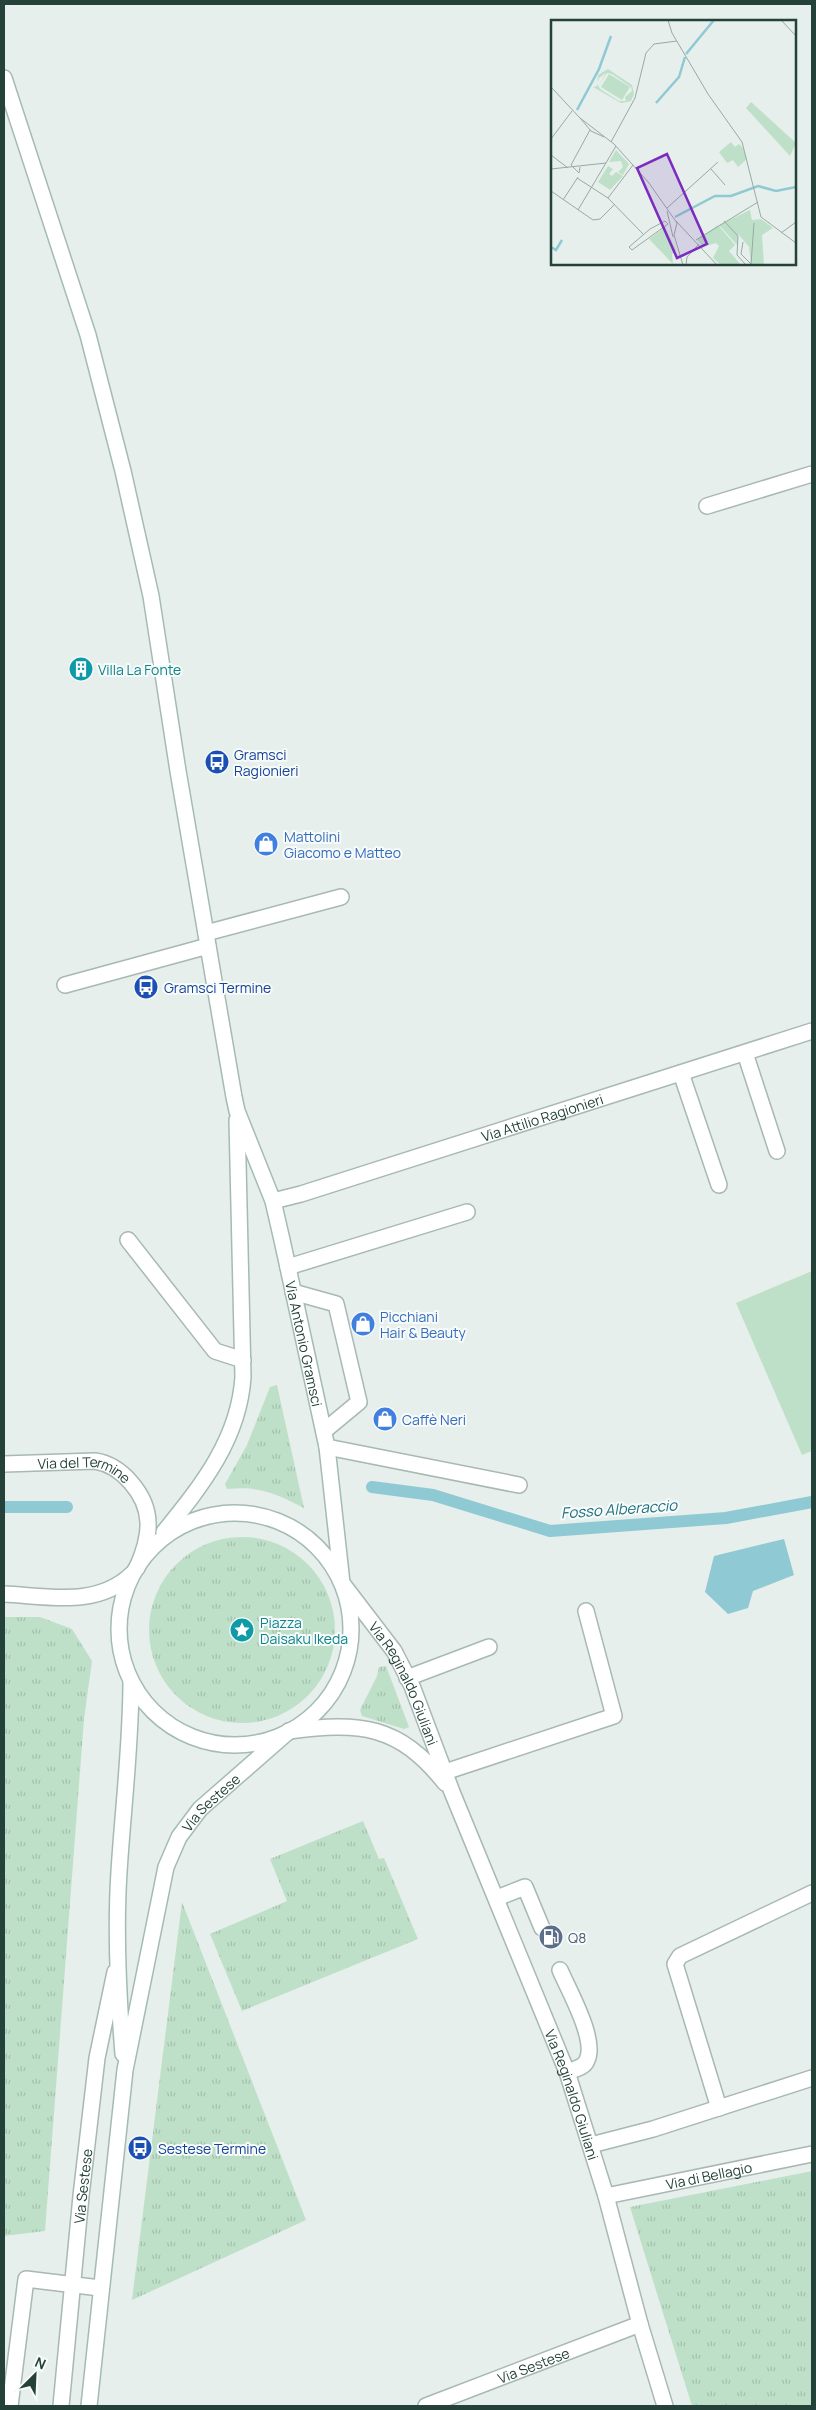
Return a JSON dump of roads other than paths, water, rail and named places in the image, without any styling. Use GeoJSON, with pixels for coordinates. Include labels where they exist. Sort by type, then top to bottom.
{"type":"FeatureCollection","features":[{"type":"Feature","properties":{"kind":"main road","name":"Via Antonio Gramsci"},"geometry":{"type":"LineString","coordinates":[[4,78],[88,335],[123,470],[151,596],[219,1015],[237,1111],[243,1360],[242,1396],[238,1413],[226,1444],[194,1494],[151,1548]]}},
{"type":"Feature","properties":{"kind":"main road"},"geometry":{"type":"LineString","coordinates":[[707,506],[812,474]]}},
{"type":"Feature","properties":{"kind":"main road"},"geometry":{"type":"LineString","coordinates":[[65,985],[341,897]]}},
{"type":"Feature","properties":{"kind":"main road","name":"Via Attilio Ragionieri"},"geometry":{"type":"LineString","coordinates":[[273,1201],[301,1194],[812,1031]]}},
{"type":"Feature","properties":{"kind":"main road"},"geometry":{"type":"LineString","coordinates":[[745,1052],[777,1151]]}},
{"type":"Feature","properties":{"kind":"main road"},"geometry":{"type":"LineString","coordinates":[[681,1073],[719,1185]]}},
{"type":"Feature","properties":{"kind":"main road","name":"Via Antonio Gramsci"},"geometry":{"type":"LineString","coordinates":[[237,1111],[273,1201],[294,1292],[327,1447],[342,1583]]}},
{"type":"Feature","properties":{"kind":"main road"},"geometry":{"type":"LineString","coordinates":[[288,1267],[467,1212]]}},
{"type":"Feature","properties":{"kind":"main road"},"geometry":{"type":"LineString","coordinates":[[128,1240],[215,1351],[243,1360]]}},
{"type":"Feature","properties":{"kind":"main road"},"geometry":{"type":"LineString","coordinates":[[294,1292],[336,1304],[359,1402],[324,1432]]}},
{"type":"Feature","properties":{"kind":"main road"},"geometry":{"type":"LineString","coordinates":[[327,1447],[520,1485]]}},
{"type":"Feature","properties":{"kind":"main road","name":"Via del Termine"},"geometry":{"type":"LineString","coordinates":[[4,1464],[95,1462],[109,1465],[123,1475],[140,1497],[148,1522],[146,1539],[134,1571]]}},
{"type":"Feature","properties":{"kind":"main road"},"geometry":{"type":"LineString","coordinates":[[4,1594],[73,1598],[93,1596],[118,1586],[134,1571],[151,1548],[182,1526],[199,1519],[237,1513],[256,1514],[291,1527],[307,1538],[333,1566],[342,1583],[351,1619],[348,1657],[342,1675],[321,1707],[307,1720],[289,1731],[252,1743],[213,1742],[177,1729],[161,1718],[147,1704],[131,1682],[119,1633],[120,1613],[125,1593],[134,1571]]}},
{"type":"Feature","properties":{"kind":"main road","name":"Via Reginaldo Giuliani"},"geometry":{"type":"LineString","coordinates":[[342,1583],[394,1652],[426,1719],[452,1792],[568,2072],[606,2196],[640,2324],[665,2406]]}},
{"type":"Feature","properties":{"kind":"main road"},"geometry":{"type":"LineString","coordinates":[[445,1772],[614,1716],[586,1611]]}},
{"type":"Feature","properties":{"kind":"main road"},"geometry":{"type":"LineString","coordinates":[[407,1678],[489,1647]]}},
{"type":"Feature","properties":{"kind":"main road","name":"Via Sestese"},"geometry":{"type":"LineString","coordinates":[[125,2070],[116,1966],[119,1873],[130,1739],[131,1682]]}},
{"type":"Feature","properties":{"kind":"main road","name":"Via Reginaldo Giuliani"},"geometry":{"type":"LineString","coordinates":[[289,1731],[337,1728],[378,1732],[399,1739],[416,1751],[452,1792]]}},
{"type":"Feature","properties":{"kind":"main road","name":"Via Sestese"},"geometry":{"type":"LineString","coordinates":[[88,2406],[125,2070],[146,1975],[157,1903],[166,1867],[179,1837],[200,1810],[219,1791],[289,1731]]}},
{"type":"Feature","properties":{"kind":"main road"},"geometry":{"type":"LineString","coordinates":[[497,1898],[525,1887],[542,1928]]}},
{"type":"Feature","properties":{"kind":"main road"},"geometry":{"type":"LineString","coordinates":[[719,2108],[675,1964],[680,1956],[812,1893]]}},
{"type":"Feature","properties":{"kind":"main road","name":"Via Sestese"},"geometry":{"type":"LineString","coordinates":[[61,2406],[72,2285],[97,2058],[116,1966]]}},
{"type":"Feature","properties":{"kind":"main road"},"geometry":{"type":"LineString","coordinates":[[560,1970],[586,2032],[590,2047],[587,2061],[581,2067],[568,2072]]}},
{"type":"Feature","properties":{"kind":"main road"},"geometry":{"type":"LineString","coordinates":[[591,2145],[719,2108],[812,2078]]}},
{"type":"Feature","properties":{"kind":"main road","name":"Via di Bellagio"},"geometry":{"type":"LineString","coordinates":[[606,2196],[812,2154]]}},
{"type":"Feature","properties":{"kind":"main road"},"geometry":{"type":"LineString","coordinates":[[10,2406],[26,2279],[100,2288]]}},
{"type":"Feature","properties":{"kind":"main road","name":"Via Sestese"},"geometry":{"type":"LineString","coordinates":[[435,2405],[640,2324]]}},
{"type":"Feature","properties":{"kind":"water"},"geometry":{"type":"Polygon","coordinates":[[[784,1539],[794,1575],[753,1591],[748,1608],[728,1614],[705,1592],[714,1556],[784,1539]]]}},
{"type":"Feature","properties":{"kind":"waterway","name":"Fosso Alberaccio"},"geometry":{"type":"LineString","coordinates":[[372,1487],[433,1495],[550,1531],[726,1518],[812,1502]]}},
{"type":"Feature","properties":{"kind":"waterway","name":"Fosso Alberaccio"},"geometry":{"type":"LineString","coordinates":[[4,1507],[67,1507]]}},
{"type":"Feature","properties":{"kind":"place","name":"Villa La Fonte"},"geometry":{"type":"Point","coordinates":[81,669]}},
{"type":"Feature","properties":{"kind":"place","name":"Gramsci Ragionieri"},"geometry":{"type":"Point","coordinates":[217,762]}},
{"type":"Feature","properties":{"kind":"place","name":"Mattolini Giacomo e Matteo"},"geometry":{"type":"Point","coordinates":[266,844]}},
{"type":"Feature","properties":{"kind":"place","name":"Gramsci Termine"},"geometry":{"type":"Point","coordinates":[146,987]}},
{"type":"Feature","properties":{"kind":"place","name":"Picchiani Hair & Beauty"},"geometry":{"type":"Point","coordinates":[363,1324]}},
{"type":"Feature","properties":{"kind":"place","name":"Caffè Neri"},"geometry":{"type":"Point","coordinates":[385,1419]}},
{"type":"Feature","properties":{"kind":"place","name":"Piazza Daisaku Ikeda"},"geometry":{"type":"Point","coordinates":[242,1630]}},
{"type":"Feature","properties":{"kind":"place","name":"Q8"},"geometry":{"type":"Point","coordinates":[551,1937]}},
{"type":"Feature","properties":{"kind":"place","name":"Sestese Termine"},"geometry":{"type":"Point","coordinates":[140,2148]}}]}
